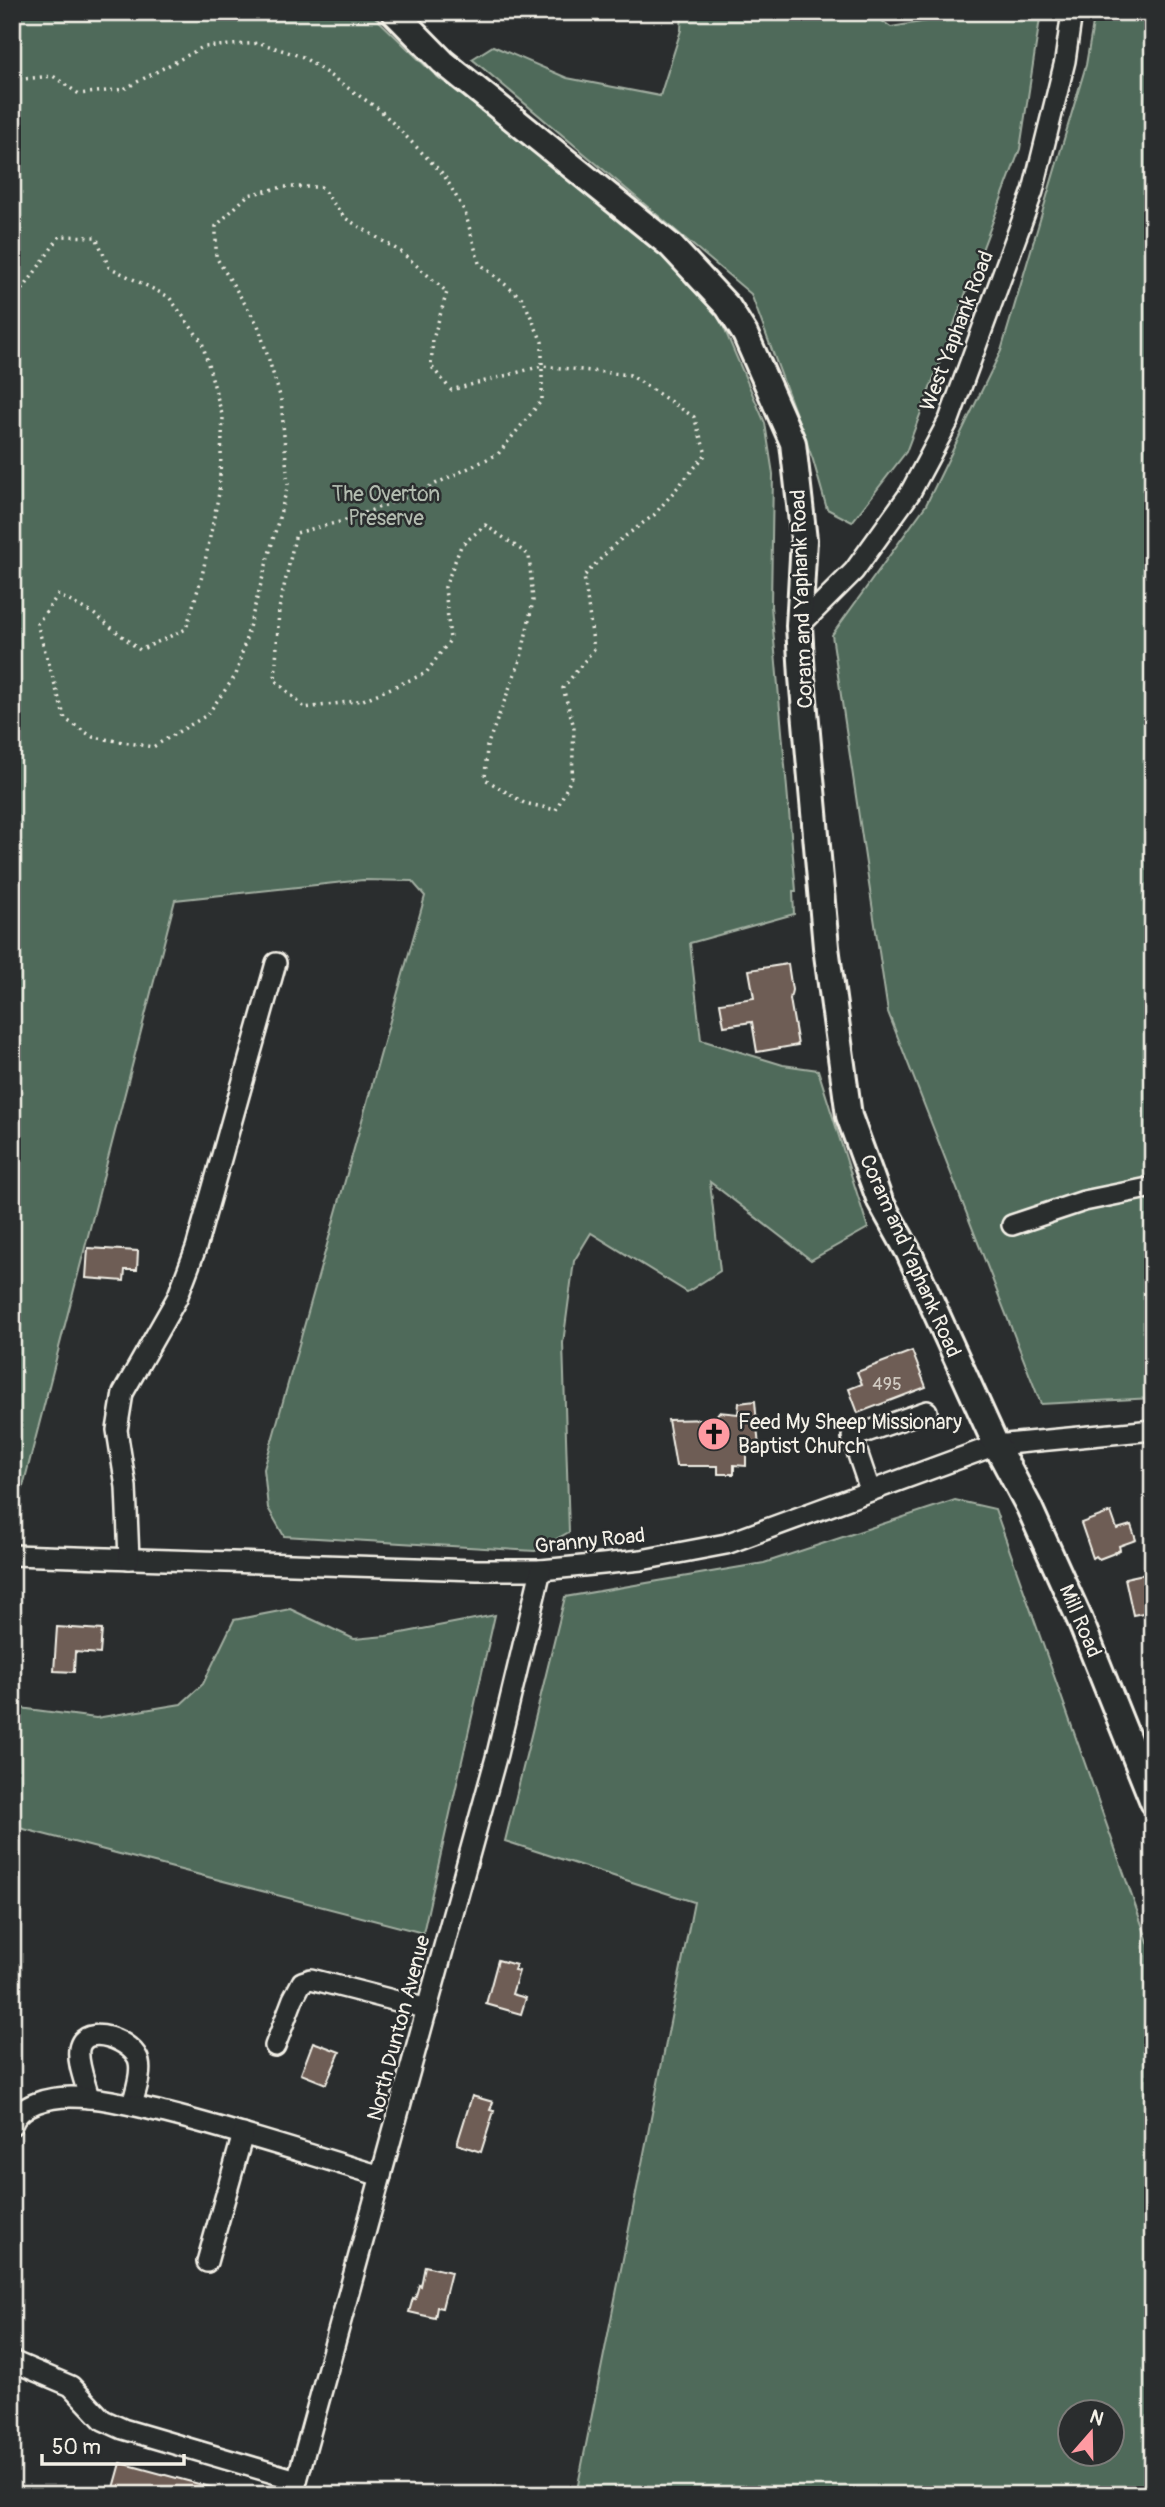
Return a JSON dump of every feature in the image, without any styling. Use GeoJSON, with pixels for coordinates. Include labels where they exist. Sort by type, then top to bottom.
{"type":"FeatureCollection","features":[{"type":"Feature","properties":{"kind":"main road","name":"Coram and Yaphank Road"},"geometry":{"type":"LineString","coordinates":[[394,12],[443,62],[671,246],[728,307],[746,334],[793,443],[804,540],[799,626],[824,935],[849,1116],[880,1201],[909,1253],[996,1445]]}},
{"type":"Feature","properties":{"kind":"main road","name":"Mill Road"},"geometry":{"type":"LineString","coordinates":[[996,1445],[1029,1507],[1080,1620],[1153,1802]]}},
{"type":"Feature","properties":{"kind":"street","name":"West Yaphank Road"},"geometry":{"type":"LineString","coordinates":[[799,626],[854,571],[910,493],[949,420],[1033,191],[1065,61],[1072,12]]}},
{"type":"Feature","properties":{"kind":"street"},"geometry":{"type":"LineString","coordinates":[[129,1559],[126,1487],[117,1430],[123,1393],[177,1298],[196,1248],[276,963]]}},
{"type":"Feature","properties":{"kind":"street"},"geometry":{"type":"LineString","coordinates":[[1012,1225],[1084,1201],[1153,1187]]}},
{"type":"Feature","properties":{"kind":"street"},"geometry":{"type":"LineString","coordinates":[[870,1490],[852,1437],[927,1411]]}},
{"type":"Feature","properties":{"kind":"street","name":"Granny Road"},"geometry":{"type":"LineString","coordinates":[[12,1555],[231,1561],[304,1566],[541,1570],[641,1560],[726,1544],[996,1445],[1153,1430]]}},
{"type":"Feature","properties":{"kind":"street","name":"North Dunton Avenue"},"geometry":{"type":"LineString","coordinates":[[295,2487],[497,1754],[541,1570]]}},
{"type":"Feature","properties":{"kind":"street"},"geometry":{"type":"LineString","coordinates":[[275,2046],[302,1982],[311,1979],[428,2009]]}},
{"type":"Feature","properties":{"kind":"street"},"geometry":{"type":"LineString","coordinates":[[89,2098],[79,2051],[83,2042],[95,2035],[112,2037],[130,2047],[139,2059],[140,2073],[132,2105]]}},
{"type":"Feature","properties":{"kind":"street"},"geometry":{"type":"LineString","coordinates":[[12,2125],[14,2119],[28,2105],[70,2097],[89,2098],[132,2105],[243,2134],[381,2176]]}},
{"type":"Feature","properties":{"kind":"street"},"geometry":{"type":"LineString","coordinates":[[207,2262],[243,2134]]}},
{"type":"Feature","properties":{"kind":"street"},"geometry":{"type":"LineString","coordinates":[[12,2361],[71,2386],[103,2420],[123,2429],[295,2487]]}},
{"type":"Feature","properties":{"kind":"path"},"geometry":{"type":"LineString","coordinates":[[12,80],[53,76],[79,94],[124,89],[203,47],[260,43],[303,57],[380,110],[444,175],[465,212],[479,263],[523,299],[542,342],[542,366],[542,400],[498,454],[412,495],[343,521],[296,533],[279,609],[275,680],[305,708],[363,700],[426,673],[450,640],[445,587],[461,546],[485,525],[529,555],[533,601],[521,658],[487,746],[485,779],[524,803],[556,810],[572,777],[574,727],[563,688],[594,649],[584,576],[616,543],[654,515],[706,454],[694,417],[630,375],[542,366],[451,390],[431,366],[433,339],[447,292],[401,252],[345,218],[321,187],[283,187],[248,195],[216,226],[216,257],[258,325],[281,399],[288,485],[236,675],[207,715],[153,747],[93,737],[65,719],[37,624],[58,595],[94,614],[140,650],[186,629],[202,576],[219,493],[223,418],[202,342],[169,297],[109,267],[96,237],[60,236],[12,304]]}},
{"type":"Feature","properties":{"kind":"green space","name":"The Overton Preserve"},"geometry":{"type":"Polygon","coordinates":[[[12,12],[370,12],[435,75],[631,223],[715,307],[765,423],[773,474],[771,606],[796,891],[793,891],[794,914],[690,943],[701,1040],[783,1065],[818,1070],[868,1228],[811,1260],[710,1182],[720,1271],[687,1292],[591,1233],[574,1261],[563,1343],[569,1532],[535,1551],[284,1536],[268,1508],[264,1469],[425,896],[412,881],[363,880],[175,900],[12,1529],[12,12]]]}},
{"type":"Feature","properties":{"kind":"green space"},"geometry":{"type":"Polygon","coordinates":[[[682,12],[869,12],[891,27],[983,12],[1041,12],[1020,149],[906,452],[852,522],[827,509],[813,460],[751,294],[472,59],[493,46],[567,78],[660,96],[681,30],[682,12]]]}},
{"type":"Feature","properties":{"kind":"green space"},"geometry":{"type":"Polygon","coordinates":[[[1095,12],[1153,12],[1153,1398],[1041,1404],[888,1012],[832,635],[926,505],[1001,351],[1086,65],[1095,12]]]}},
{"type":"Feature","properties":{"kind":"green space"},"geometry":{"type":"Polygon","coordinates":[[[955,1500],[995,1509],[1153,1956],[1153,2495],[576,2495],[694,1902],[505,1841],[565,1597],[764,1563],[955,1500]]]}},
{"type":"Feature","properties":{"kind":"green space"},"geometry":{"type":"Polygon","coordinates":[[[290,1609],[354,1639],[386,1636],[495,1615],[423,1933],[12,1826],[12,1707],[96,1718],[181,1704],[203,1684],[234,1620],[290,1609]]]}},
{"type":"Feature","properties":{"kind":"building"},"geometry":{"type":"Polygon","coordinates":[[[788,964],[792,990],[790,999],[798,1045],[757,1052],[752,1022],[724,1026],[720,1003],[754,998],[749,970],[788,964]]]}},
{"type":"Feature","properties":{"kind":"building"},"geometry":{"type":"Polygon","coordinates":[[[88,1248],[138,1251],[137,1270],[125,1270],[124,1281],[86,1278],[88,1248]]]}},
{"type":"Feature","properties":{"kind":"building"},"geometry":{"type":"Polygon","coordinates":[[[912,1351],[926,1387],[858,1413],[849,1389],[862,1384],[857,1372],[912,1351]]]}},
{"type":"Feature","properties":{"kind":"building","name":"Feed My Sheep Missionary Baptist Church"},"geometry":{"type":"Polygon","coordinates":[[[755,1401],[759,1448],[746,1448],[746,1466],[734,1465],[734,1474],[718,1474],[718,1466],[676,1466],[668,1420],[714,1419],[719,1412],[738,1414],[739,1403],[755,1401]]]}},
{"type":"Feature","properties":{"kind":"building"},"geometry":{"type":"Polygon","coordinates":[[[1111,1512],[1117,1529],[1131,1525],[1136,1540],[1119,1546],[1120,1550],[1112,1554],[1099,1559],[1096,1556],[1093,1558],[1081,1523],[1111,1512]]]}},
{"type":"Feature","properties":{"kind":"building"},"geometry":{"type":"Polygon","coordinates":[[[1153,1572],[1153,1611],[1133,1615],[1125,1578],[1153,1572]]]}},
{"type":"Feature","properties":{"kind":"building"},"geometry":{"type":"Polygon","coordinates":[[[57,1627],[102,1630],[100,1654],[75,1652],[74,1672],[54,1671],[57,1627]]]}},
{"type":"Feature","properties":{"kind":"building"},"geometry":{"type":"Polygon","coordinates":[[[498,1960],[516,1965],[514,1970],[519,1971],[512,1994],[526,1998],[521,2014],[486,2004],[498,1960]]]}},
{"type":"Feature","properties":{"kind":"building"},"geometry":{"type":"Polygon","coordinates":[[[313,2042],[340,2052],[326,2084],[301,2074],[313,2042]]]}},
{"type":"Feature","properties":{"kind":"building"},"geometry":{"type":"Polygon","coordinates":[[[472,2096],[493,2102],[490,2110],[494,2111],[481,2152],[457,2144],[472,2096]]]}},
{"type":"Feature","properties":{"kind":"building"},"geometry":{"type":"Polygon","coordinates":[[[425,2266],[451,2272],[442,2308],[437,2307],[435,2318],[409,2312],[419,2285],[421,2286],[425,2266]]]}},
{"type":"Feature","properties":{"kind":"building"},"geometry":{"type":"Polygon","coordinates":[[[121,2463],[221,2490],[220,2495],[112,2495],[121,2463]]]}},
{"type":"Feature","properties":{"kind":"place","name":"Feed My Sheep Missionary Baptist Church"},"geometry":{"type":"Point","coordinates":[714,1434]}}]}
